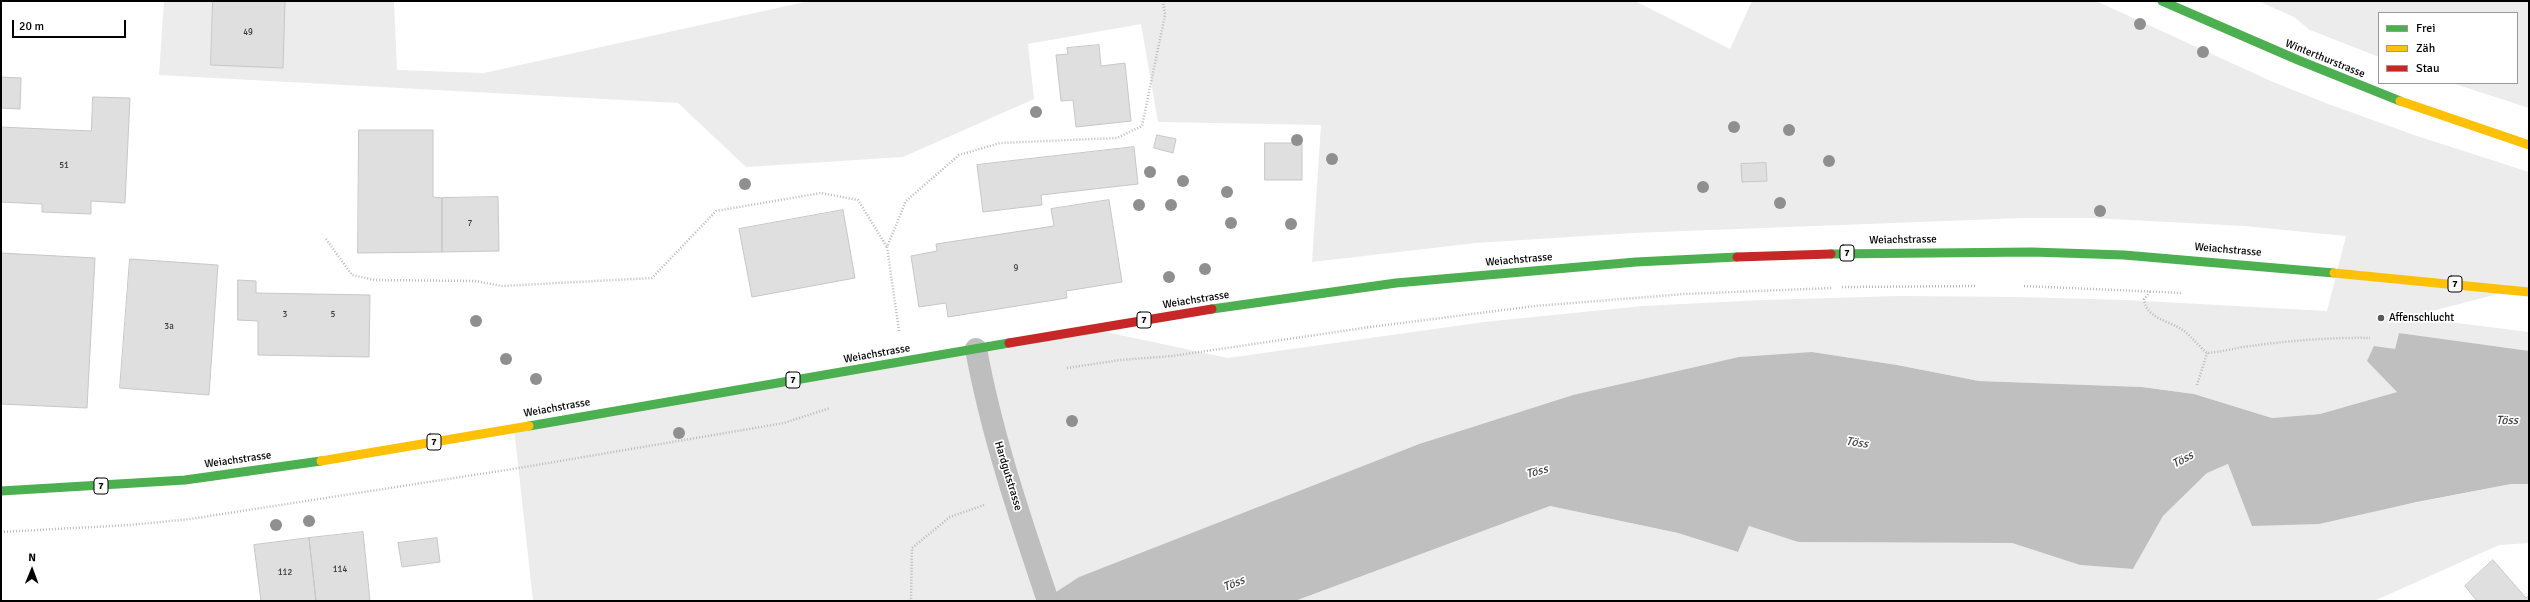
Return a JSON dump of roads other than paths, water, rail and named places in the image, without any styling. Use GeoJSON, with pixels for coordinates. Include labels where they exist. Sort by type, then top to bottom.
{"type":"FeatureCollection","features":[{"type":"Feature","properties":{"kind":"main road","name":"Winterthurstrasse"},"geometry":{"type":"LineString","coordinates":[[2162,1],[2278,54],[2407,105],[2529,145]]}},
{"type":"Feature","properties":{"kind":"main road","name":"Weiachstrasse"},"geometry":{"type":"LineString","coordinates":[[1,490],[185,480],[353,456],[1209,309],[1396,283],[1636,262],[1745,256],[1894,252],[2101,254],[2236,262],[2529,292]]}},
{"type":"Feature","properties":{"kind":"street","name":"Hardgutstrasse"},"geometry":{"type":"LineString","coordinates":[[976,349],[991,420],[1015,501],[1048,601]]}},
{"type":"Feature","properties":{"kind":"water","name":"Töss"},"geometry":{"type":"Polygon","coordinates":[[[2399,333],[2529,351],[2529,484],[2511,484],[2417,502],[2319,524],[2252,526],[2228,464],[2207,473],[2163,516],[2133,569],[2080,565],[2012,543],[1798,542],[1749,526],[1738,552],[1678,533],[1550,506],[1295,601],[1042,601],[1079,577],[1419,444],[1573,395],[1739,357],[1812,352],[1897,365],[1979,381],[2142,387],[2194,394],[2272,418],[2320,414],[2397,392],[2367,361],[2374,346],[2395,349],[2399,333]]]}},
{"type":"Feature","properties":{"kind":"place","name":"Affenschlucht"},"geometry":{"type":"Point","coordinates":[2381,318]}}]}
